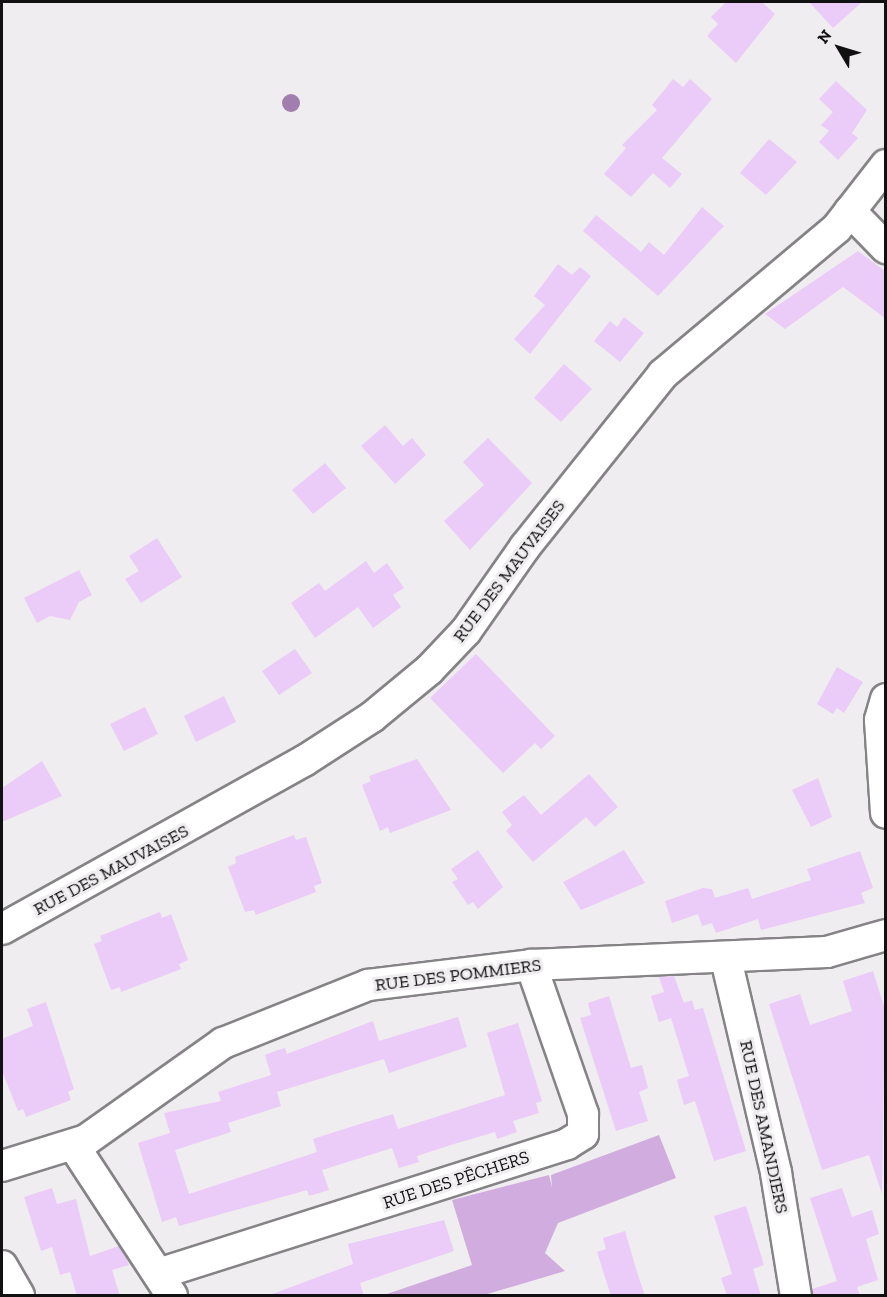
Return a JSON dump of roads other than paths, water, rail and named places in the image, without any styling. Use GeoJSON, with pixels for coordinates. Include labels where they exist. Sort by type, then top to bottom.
{"type":"FeatureCollection","features":[{"type":"Feature","properties":{"kind":"street","name":"RUE DES MAUVAISES"},"geometry":{"type":"LineString","coordinates":[[2,929],[304,761],[372,717],[429,670],[466,631],[525,547],[663,374],[837,228],[885,165]]}},
{"type":"Feature","properties":{"kind":"street"},"geometry":{"type":"LineString","coordinates":[[850,211],[885,248]]}},
{"type":"Feature","properties":{"kind":"street"},"geometry":{"type":"LineString","coordinates":[[885,699],[880,720],[885,813]]}},
{"type":"Feature","properties":{"kind":"street","name":"RUE DES POMMIERS"},"geometry":{"type":"LineString","coordinates":[[2,1166],[74,1146],[223,1043],[368,985],[531,965],[827,952],[885,935]]}},
{"type":"Feature","properties":{"kind":"street","name":"RUE DES AMANDIERS"},"geometry":{"type":"LineString","coordinates":[[726,958],[776,1173],[796,1296]]}},
{"type":"Feature","properties":{"kind":"street","name":"RUE DES PÊCHERS"},"geometry":{"type":"LineString","coordinates":[[165,1285],[567,1144],[583,1134],[583,1114],[531,965]]}},
{"type":"Feature","properties":{"kind":"street"},"geometry":{"type":"LineString","coordinates":[[74,1146],[165,1285]]}},
{"type":"Feature","properties":{"kind":"street"},"geometry":{"type":"LineString","coordinates":[[2,1266],[19,1296]]}}]}
